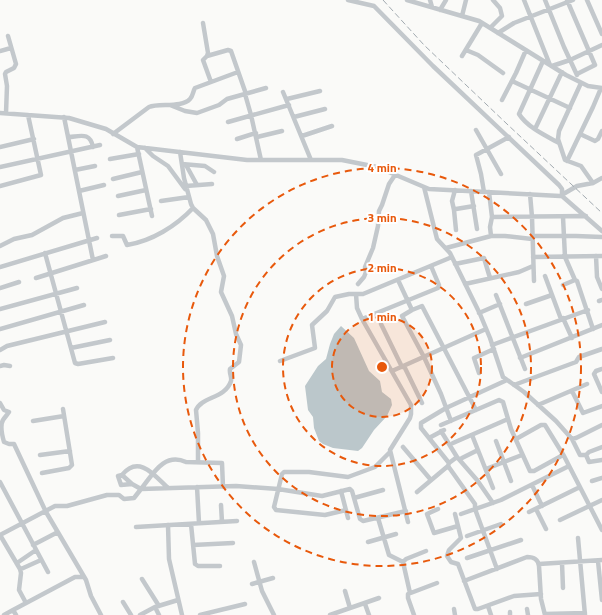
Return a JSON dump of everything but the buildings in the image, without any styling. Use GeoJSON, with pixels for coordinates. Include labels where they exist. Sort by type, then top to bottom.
{"type":"FeatureCollection","features":[{"type":"Feature","properties":{"kind":"street"},"geometry":{"type":"LineString","coordinates":[[348,0],[374,6],[433,66],[559,185],[562,189],[562,196]]}},
{"type":"Feature","properties":{"kind":"street"},"geometry":{"type":"LineString","coordinates":[[407,0],[482,23],[551,66],[580,82],[588,86],[601,88],[567,161]]}},
{"type":"Feature","properties":{"kind":"street"},"geometry":{"type":"LineString","coordinates":[[430,0],[432,7]]}},
{"type":"Feature","properties":{"kind":"street"},"geometry":{"type":"LineString","coordinates":[[440,10],[446,0]]}},
{"type":"Feature","properties":{"kind":"street"},"geometry":{"type":"LineString","coordinates":[[462,16],[466,0]]}},
{"type":"Feature","properties":{"kind":"street"},"geometry":{"type":"LineString","coordinates":[[490,28],[502,16],[500,8],[492,0]]}},
{"type":"Feature","properties":{"kind":"street"},"geometry":{"type":"LineString","coordinates":[[524,0],[551,66]]}},
{"type":"Feature","properties":{"kind":"street"},"geometry":{"type":"LineString","coordinates":[[545,0],[580,82],[559,132],[559,143],[564,158],[567,161],[581,166],[593,183]]}},
{"type":"Feature","properties":{"kind":"street"},"geometry":{"type":"LineString","coordinates":[[498,33],[506,27],[549,10],[567,1],[574,0]]}},
{"type":"Feature","properties":{"kind":"street"},"geometry":{"type":"LineString","coordinates":[[587,0],[602,34]]}},
{"type":"Feature","properties":{"kind":"street"},"geometry":{"type":"LineString","coordinates":[[567,1],[595,65],[577,74]]}},
{"type":"Feature","properties":{"kind":"street"},"geometry":{"type":"LineString","coordinates":[[597,23],[602,20]]}},
{"type":"Feature","properties":{"kind":"street"},"geometry":{"type":"LineString","coordinates":[[203,23],[208,53],[207,56]]}},
{"type":"Feature","properties":{"kind":"street"},"geometry":{"type":"LineString","coordinates":[[462,56],[482,23]]}},
{"type":"Feature","properties":{"kind":"street"},"geometry":{"type":"LineString","coordinates":[[6,114],[7,86],[5,74],[16,66],[8,36]]}},
{"type":"Feature","properties":{"kind":"street"},"geometry":{"type":"LineString","coordinates":[[551,66],[570,60],[602,46]]}},
{"type":"Feature","properties":{"kind":"street"},"geometry":{"type":"LineString","coordinates":[[0,51],[11,48]]}},
{"type":"Feature","properties":{"kind":"street"},"geometry":{"type":"LineString","coordinates":[[211,82],[203,60],[207,56],[228,50],[231,51],[252,115],[261,160]]}},
{"type":"Feature","properties":{"kind":"street"},"geometry":{"type":"LineString","coordinates":[[466,50],[478,55],[503,73]]}},
{"type":"Feature","properties":{"kind":"street"},"geometry":{"type":"LineString","coordinates":[[502,100],[526,50]]}},
{"type":"Feature","properties":{"kind":"street"},"geometry":{"type":"LineString","coordinates":[[543,61],[519,114],[536,129],[559,143]]}},
{"type":"Feature","properties":{"kind":"street"},"geometry":{"type":"LineString","coordinates":[[113,134],[149,107],[154,105],[170,105],[187,101],[191,98],[195,88],[238,72]]}},
{"type":"Feature","properties":{"kind":"street"},"geometry":{"type":"LineString","coordinates":[[536,129],[562,72]]}},
{"type":"Feature","properties":{"kind":"street"},"geometry":{"type":"LineString","coordinates":[[512,81],[570,108]]}},
{"type":"Feature","properties":{"kind":"street"},"geometry":{"type":"LineString","coordinates":[[0,84],[6,83]]}},
{"type":"Feature","properties":{"kind":"street"},"geometry":{"type":"LineString","coordinates":[[170,105],[185,111],[197,113],[219,105],[227,99],[266,88]]}},
{"type":"Feature","properties":{"kind":"street"},"geometry":{"type":"LineString","coordinates":[[287,99],[320,91]]}},
{"type":"Feature","properties":{"kind":"street"},"geometry":{"type":"LineString","coordinates":[[284,92],[311,160]]}},
{"type":"Feature","properties":{"kind":"street"},"geometry":{"type":"LineString","coordinates":[[228,122],[289,105]]}},
{"type":"Feature","properties":{"kind":"street"},"geometry":{"type":"LineString","coordinates":[[294,117],[325,109]]}},
{"type":"Feature","properties":{"kind":"street"},"geometry":{"type":"LineString","coordinates":[[0,113],[70,118],[106,129],[137,147],[247,160],[342,160],[377,167],[430,189],[562,196],[602,231]]}},
{"type":"Feature","properties":{"kind":"street"},"geometry":{"type":"LineString","coordinates":[[0,186],[40,176],[41,172],[28,115]]}},
{"type":"Feature","properties":{"kind":"street"},"geometry":{"type":"LineString","coordinates":[[64,117],[93,260]]}},
{"type":"Feature","properties":{"kind":"street"},"geometry":{"type":"LineString","coordinates":[[302,136],[332,126]]}},
{"type":"Feature","properties":{"kind":"street"},"geometry":{"type":"LineString","coordinates":[[476,130],[501,174]]}},
{"type":"Feature","properties":{"kind":"street"},"geometry":{"type":"LineString","coordinates":[[237,139],[282,131]]}},
{"type":"Feature","properties":{"kind":"street"},"geometry":{"type":"LineString","coordinates":[[580,134],[595,141],[598,139],[602,131]]}},
{"type":"Feature","properties":{"kind":"street"},"geometry":{"type":"LineString","coordinates":[[69,137],[89,137],[92,139],[93,146]]}},
{"type":"Feature","properties":{"kind":"street"},"geometry":{"type":"LineString","coordinates":[[484,192],[476,155],[509,137]]}},
{"type":"Feature","properties":{"kind":"street"},"geometry":{"type":"LineString","coordinates":[[0,148],[34,139]]}},
{"type":"Feature","properties":{"kind":"street"},"geometry":{"type":"LineString","coordinates":[[0,166],[100,145]]}},
{"type":"Feature","properties":{"kind":"street"},"geometry":{"type":"LineString","coordinates":[[137,147],[152,216]]}},
{"type":"Feature","properties":{"kind":"street"},"geometry":{"type":"LineString","coordinates":[[145,148],[153,156],[168,166],[188,195]]}},
{"type":"Feature","properties":{"kind":"street"},"geometry":{"type":"LineString","coordinates":[[180,152],[184,165],[188,195],[193,208],[206,220],[212,234],[217,256],[224,276],[221,292],[232,316],[236,334],[242,347],[239,362],[230,368],[231,380],[226,390],[200,404],[196,410],[199,443],[198,462]]}},
{"type":"Feature","properties":{"kind":"street"},"geometry":{"type":"LineString","coordinates":[[110,159],[139,154]]}},
{"type":"Feature","properties":{"kind":"street"},"geometry":{"type":"LineString","coordinates":[[184,165],[205,166],[214,172]]}},
{"type":"Feature","properties":{"kind":"street"},"geometry":{"type":"LineString","coordinates":[[184,165],[197,185]]}},
{"type":"Feature","properties":{"kind":"street"},"geometry":{"type":"LineString","coordinates":[[75,170],[95,166]]}},
{"type":"Feature","properties":{"kind":"street"},"geometry":{"type":"LineString","coordinates":[[113,179],[142,172]]}},
{"type":"Feature","properties":{"kind":"street"},"geometry":{"type":"LineString","coordinates":[[358,284],[366,272],[365,267],[373,248],[378,226],[379,211],[389,184],[395,175]]}},
{"type":"Feature","properties":{"kind":"street"},"geometry":{"type":"LineString","coordinates":[[562,196],[577,186],[593,183],[602,179]]}},
{"type":"Feature","properties":{"kind":"street"},"geometry":{"type":"LineString","coordinates":[[186,186],[212,184]]}},
{"type":"Feature","properties":{"kind":"street"},"geometry":{"type":"LineString","coordinates":[[79,191],[104,185]]}},
{"type":"Feature","properties":{"kind":"street"},"geometry":{"type":"LineString","coordinates":[[424,187],[437,239],[452,257],[480,312],[501,373],[507,380],[556,421],[572,438],[580,455],[586,455],[589,452],[602,447]]}},
{"type":"Feature","properties":{"kind":"street"},"geometry":{"type":"LineString","coordinates":[[118,196],[146,190]]}},
{"type":"Feature","properties":{"kind":"street"},"geometry":{"type":"LineString","coordinates":[[455,190],[452,201],[456,230]]}},
{"type":"Feature","properties":{"kind":"street"},"geometry":{"type":"LineString","coordinates":[[471,191],[477,229]]}},
{"type":"Feature","properties":{"kind":"street"},"geometry":{"type":"LineString","coordinates":[[490,192],[492,217],[490,227],[492,236]]}},
{"type":"Feature","properties":{"kind":"street"},"geometry":{"type":"LineString","coordinates":[[530,194],[534,280]]}},
{"type":"Feature","properties":{"kind":"street"},"geometry":{"type":"LineString","coordinates":[[161,201],[188,195]]}},
{"type":"Feature","properties":{"kind":"street"},"geometry":{"type":"LineString","coordinates":[[454,210],[474,206]]}},
{"type":"Feature","properties":{"kind":"street"},"geometry":{"type":"LineString","coordinates":[[112,236],[123,236],[127,245],[144,241],[177,223],[193,208]]}},
{"type":"Feature","properties":{"kind":"street"},"geometry":{"type":"LineString","coordinates":[[119,215],[151,209]]}},
{"type":"Feature","properties":{"kind":"street"},"geometry":{"type":"LineString","coordinates":[[0,246],[14,239],[32,235],[63,218],[83,214]]}},
{"type":"Feature","properties":{"kind":"street"},"geometry":{"type":"LineString","coordinates":[[563,216],[565,257],[574,280],[578,283],[593,329]]}},
{"type":"Feature","properties":{"kind":"street"},"geometry":{"type":"LineString","coordinates":[[492,217],[586,216]]}},
{"type":"Feature","properties":{"kind":"street"},"geometry":{"type":"LineString","coordinates":[[446,248],[492,236],[532,238],[564,236],[602,237]]}},
{"type":"Feature","properties":{"kind":"street"},"geometry":{"type":"LineString","coordinates":[[0,267],[97,238]]}},
{"type":"Feature","properties":{"kind":"street"},"geometry":{"type":"LineString","coordinates":[[45,253],[57,293],[74,361],[76,364],[113,358]]}},
{"type":"Feature","properties":{"kind":"street"},"geometry":{"type":"LineString","coordinates":[[36,278],[106,256]]}},
{"type":"Feature","properties":{"kind":"street"},"geometry":{"type":"LineString","coordinates":[[533,257],[599,256],[597,277],[602,289]]}},
{"type":"Feature","properties":{"kind":"street"},"geometry":{"type":"LineString","coordinates":[[280,361],[315,348],[312,325],[327,311],[335,297],[349,294],[362,294],[452,257]]}},
{"type":"Feature","properties":{"kind":"street"},"geometry":{"type":"LineString","coordinates":[[455,264],[484,258],[490,278]]}},
{"type":"Feature","properties":{"kind":"street"},"geometry":{"type":"LineString","coordinates":[[362,319],[439,287],[431,266]]}},
{"type":"Feature","properties":{"kind":"street"},"geometry":{"type":"LineString","coordinates":[[465,284],[519,272],[533,266]]}},
{"type":"Feature","properties":{"kind":"street"},"geometry":{"type":"LineString","coordinates":[[545,276],[572,338]]}},
{"type":"Feature","properties":{"kind":"street"},"geometry":{"type":"LineString","coordinates":[[398,280],[412,310]]}},
{"type":"Feature","properties":{"kind":"street"},"geometry":{"type":"LineString","coordinates":[[564,285],[574,280]]}},
{"type":"Feature","properties":{"kind":"street"},"geometry":{"type":"LineString","coordinates":[[0,288],[19,282]]}},
{"type":"Feature","properties":{"kind":"street"},"geometry":{"type":"LineString","coordinates":[[0,309],[77,288]]}},
{"type":"Feature","properties":{"kind":"street"},"geometry":{"type":"LineString","coordinates":[[356,294],[357,308],[362,319],[409,400],[412,410],[410,418],[390,448],[408,522]]}},
{"type":"Feature","properties":{"kind":"street"},"geometry":{"type":"LineString","coordinates":[[496,295],[525,369]]}},
{"type":"Feature","properties":{"kind":"street"},"geometry":{"type":"LineString","coordinates":[[526,304],[552,295]]}},
{"type":"Feature","properties":{"kind":"street"},"geometry":{"type":"LineString","coordinates":[[480,312],[500,304]]}},
{"type":"Feature","properties":{"kind":"street"},"geometry":{"type":"LineString","coordinates":[[0,329],[84,306]]}},
{"type":"Feature","properties":{"kind":"street"},"geometry":{"type":"LineString","coordinates":[[451,421],[441,394],[424,357],[402,316],[412,310],[422,306],[476,410]]}},
{"type":"Feature","properties":{"kind":"street"},"geometry":{"type":"LineString","coordinates":[[479,373],[474,358],[493,347],[512,337],[588,310]]}},
{"type":"Feature","properties":{"kind":"street"},"geometry":{"type":"LineString","coordinates":[[0,350],[7,346],[104,322]]}},
{"type":"Feature","properties":{"kind":"street"},"geometry":{"type":"LineString","coordinates":[[381,324],[422,403]]}},
{"type":"Feature","properties":{"kind":"street"},"geometry":{"type":"LineString","coordinates":[[520,358],[602,325]]}},
{"type":"Feature","properties":{"kind":"street"},"geometry":{"type":"LineString","coordinates":[[392,371],[486,329]]}},
{"type":"Feature","properties":{"kind":"street"},"geometry":{"type":"LineString","coordinates":[[71,348],[110,340]]}},
{"type":"Feature","properties":{"kind":"street"},"geometry":{"type":"LineString","coordinates":[[514,385],[576,362],[579,357],[602,349]]}},
{"type":"Feature","properties":{"kind":"street"},"geometry":{"type":"LineString","coordinates":[[0,366],[10,366]]}},
{"type":"Feature","properties":{"kind":"street"},"geometry":{"type":"LineString","coordinates":[[602,369],[596,371],[594,374],[602,392]]}},
{"type":"Feature","properties":{"kind":"street"},"geometry":{"type":"LineString","coordinates":[[497,569],[475,509],[475,504],[421,428],[421,423],[446,408],[507,380]]}},
{"type":"Feature","properties":{"kind":"street"},"geometry":{"type":"LineString","coordinates":[[538,405],[587,384]]}},
{"type":"Feature","properties":{"kind":"street"},"geometry":{"type":"LineString","coordinates":[[572,391],[583,413],[602,406]]}},
{"type":"Feature","properties":{"kind":"street"},"geometry":{"type":"LineString","coordinates":[[429,438],[451,421],[499,400],[502,402],[528,469],[532,471],[563,455]]}},
{"type":"Feature","properties":{"kind":"street"},"geometry":{"type":"LineString","coordinates":[[0,403],[4,410],[9,412],[2,421],[0,427],[3,433],[4,442],[14,444],[46,512],[86,580],[91,596],[102,615]]}},
{"type":"Feature","properties":{"kind":"street"},"geometry":{"type":"LineString","coordinates":[[42,473],[71,467],[72,464],[63,409]]}},
{"type":"Feature","properties":{"kind":"street"},"geometry":{"type":"LineString","coordinates":[[33,421],[64,416]]}},
{"type":"Feature","properties":{"kind":"street"},"geometry":{"type":"LineString","coordinates":[[453,443],[508,419]]}},
{"type":"Feature","properties":{"kind":"street"},"geometry":{"type":"LineString","coordinates":[[516,439],[541,425],[544,425],[563,455],[602,530]]}},
{"type":"Feature","properties":{"kind":"street"},"geometry":{"type":"LineString","coordinates":[[572,438],[576,438],[602,425]]}},
{"type":"Feature","properties":{"kind":"street"},"geometry":{"type":"LineString","coordinates":[[442,429],[459,457],[493,503]]}},
{"type":"Feature","properties":{"kind":"street"},"geometry":{"type":"LineString","coordinates":[[472,435],[493,488]]}},
{"type":"Feature","properties":{"kind":"street"},"geometry":{"type":"LineString","coordinates":[[496,441],[511,481]]}},
{"type":"Feature","properties":{"kind":"street"},"geometry":{"type":"LineString","coordinates":[[403,447],[431,480]]}},
{"type":"Feature","properties":{"kind":"street"},"geometry":{"type":"LineString","coordinates":[[417,492],[448,464],[459,457],[478,450]]}},
{"type":"Feature","properties":{"kind":"street"},"geometry":{"type":"LineString","coordinates":[[40,456],[70,451]]}},
{"type":"Feature","properties":{"kind":"street"},"geometry":{"type":"LineString","coordinates":[[346,510],[323,515],[276,510],[274,507],[282,474],[284,472],[309,472],[348,477],[375,467],[390,452]]}},
{"type":"Feature","properties":{"kind":"street"},"geometry":{"type":"LineString","coordinates":[[486,469],[522,455]]}},
{"type":"Feature","properties":{"kind":"street"},"geometry":{"type":"LineString","coordinates":[[586,455],[589,462],[602,460]]}},
{"type":"Feature","properties":{"kind":"street"},"geometry":{"type":"LineString","coordinates":[[26,603],[19,590],[21,569],[1,534],[57,506],[67,506],[107,495],[119,495],[124,498],[134,498],[160,465],[172,459],[186,462],[222,463],[223,487]]}},
{"type":"Feature","properties":{"kind":"street"},"geometry":{"type":"LineString","coordinates":[[132,484],[121,485],[118,476],[122,475],[126,470],[132,467],[139,466],[147,468],[168,488]]}},
{"type":"Feature","properties":{"kind":"street"},"geometry":{"type":"LineString","coordinates":[[461,514],[493,503],[569,466]]}},
{"type":"Feature","properties":{"kind":"street"},"geometry":{"type":"LineString","coordinates":[[122,475],[132,484],[142,489],[223,487],[278,489],[322,496],[352,490],[361,520],[378,518],[406,511]]}},
{"type":"Feature","properties":{"kind":"street"},"geometry":{"type":"LineString","coordinates":[[592,481],[602,478]]}},
{"type":"Feature","properties":{"kind":"street"},"geometry":{"type":"LineString","coordinates":[[0,482],[48,572]]}},
{"type":"Feature","properties":{"kind":"street"},"geometry":{"type":"LineString","coordinates":[[532,485],[542,506]]}},
{"type":"Feature","properties":{"kind":"street"},"geometry":{"type":"LineString","coordinates":[[197,487],[198,523]]}},
{"type":"Feature","properties":{"kind":"street"},"geometry":{"type":"LineString","coordinates":[[529,512],[580,487]]}},
{"type":"Feature","properties":{"kind":"street"},"geometry":{"type":"LineString","coordinates":[[354,498],[383,490]]}},
{"type":"Feature","properties":{"kind":"street"},"geometry":{"type":"LineString","coordinates":[[341,491],[348,518]]}},
{"type":"Feature","properties":{"kind":"street"},"geometry":{"type":"LineString","coordinates":[[560,520],[602,500]]}},
{"type":"Feature","properties":{"kind":"street"},"geometry":{"type":"LineString","coordinates":[[221,505],[222,522]]}},
{"type":"Feature","properties":{"kind":"street"},"geometry":{"type":"LineString","coordinates":[[438,509],[427,514],[434,533],[458,526]]}},
{"type":"Feature","properties":{"kind":"street"},"geometry":{"type":"LineString","coordinates":[[536,509],[546,528]]}},
{"type":"Feature","properties":{"kind":"street"},"geometry":{"type":"LineString","coordinates":[[455,514],[461,538],[449,550],[447,556],[451,562],[458,564],[475,608],[478,610],[514,596],[541,594]]}},
{"type":"Feature","properties":{"kind":"street"},"geometry":{"type":"LineString","coordinates":[[378,518],[389,555],[403,562]]}},
{"type":"Feature","properties":{"kind":"street"},"geometry":{"type":"LineString","coordinates":[[136,526],[237,521]]}},
{"type":"Feature","properties":{"kind":"street"},"geometry":{"type":"LineString","coordinates":[[192,524],[194,562],[196,566],[220,566]]}},
{"type":"Feature","properties":{"kind":"street"},"geometry":{"type":"LineString","coordinates":[[467,536],[501,524]]}},
{"type":"Feature","properties":{"kind":"street"},"geometry":{"type":"LineString","coordinates":[[168,525],[169,558],[182,615]]}},
{"type":"Feature","properties":{"kind":"street"},"geometry":{"type":"LineString","coordinates":[[33,545],[58,532]]}},
{"type":"Feature","properties":{"kind":"street"},"geometry":{"type":"LineString","coordinates":[[368,542],[396,534]]}},
{"type":"Feature","properties":{"kind":"street"},"geometry":{"type":"LineString","coordinates":[[464,581],[527,557],[534,558],[539,564],[541,594],[545,614],[585,614],[578,538]]}},
{"type":"Feature","properties":{"kind":"street"},"geometry":{"type":"LineString","coordinates":[[467,558],[521,540]]}},
{"type":"Feature","properties":{"kind":"street"},"geometry":{"type":"LineString","coordinates":[[193,545],[233,543]]}},
{"type":"Feature","properties":{"kind":"street"},"geometry":{"type":"LineString","coordinates":[[17,563],[36,550]]}},
{"type":"Feature","properties":{"kind":"street"},"geometry":{"type":"LineString","coordinates":[[403,562],[406,559],[426,551]]}},
{"type":"Feature","properties":{"kind":"street"},"geometry":{"type":"LineString","coordinates":[[21,569],[41,560]]}},
{"type":"Feature","properties":{"kind":"street"},"geometry":{"type":"LineString","coordinates":[[539,564],[600,560],[602,600]]}},
{"type":"Feature","properties":{"kind":"street"},"geometry":{"type":"LineString","coordinates":[[254,562],[259,582],[274,615]]}},
{"type":"Feature","properties":{"kind":"street"},"geometry":{"type":"LineString","coordinates":[[403,562],[410,593],[408,596],[414,615]]}},
{"type":"Feature","properties":{"kind":"street"},"geometry":{"type":"LineString","coordinates":[[562,563],[563,588]]}},
{"type":"Feature","properties":{"kind":"street"},"geometry":{"type":"LineString","coordinates":[[4,615],[75,577],[84,577]]}},
{"type":"Feature","properties":{"kind":"street"},"geometry":{"type":"LineString","coordinates":[[252,584],[273,578]]}},
{"type":"Feature","properties":{"kind":"street"},"geometry":{"type":"LineString","coordinates":[[142,580],[157,607],[159,615]]}},
{"type":"Feature","properties":{"kind":"street"},"geometry":{"type":"LineString","coordinates":[[410,593],[437,583]]}},
{"type":"Feature","properties":{"kind":"street"},"geometry":{"type":"LineString","coordinates":[[345,591],[350,608]]}},
{"type":"Feature","properties":{"kind":"street"},"geometry":{"type":"LineString","coordinates":[[330,615],[379,598]]}},
{"type":"Feature","properties":{"kind":"street"},"geometry":{"type":"LineString","coordinates":[[140,615],[178,600]]}},
{"type":"Feature","properties":{"kind":"street"},"geometry":{"type":"LineString","coordinates":[[123,602],[131,615]]}},
{"type":"Feature","properties":{"kind":"street"},"geometry":{"type":"LineString","coordinates":[[200,615],[245,604]]}},
{"type":"Feature","properties":{"kind":"street"},"geometry":{"type":"LineString","coordinates":[[365,604],[369,615]]}},
{"type":"Feature","properties":{"kind":"street"},"geometry":{"type":"LineString","coordinates":[[488,606],[491,615]]}},
{"type":"Feature","properties":{"kind":"street"},"geometry":{"type":"LineString","coordinates":[[454,609],[455,615]]}},
{"type":"Feature","properties":{"kind":"street"},"geometry":{"type":"LineString","coordinates":[[527,609],[528,615]]}},
{"type":"Feature","properties":{"kind":"street"},"geometry":{"type":"LineString","coordinates":[[14,610],[16,615]]}},
{"type":"Feature","properties":{"kind":"shaded area"},"geometry":{"type":"Polygon","coordinates":[[[341,326],[354,338],[369,371],[380,381],[382,392],[391,399],[392,405],[387,416],[358,451],[333,448],[319,441],[314,428],[313,417],[308,410],[305,386],[318,366],[326,359],[334,334],[341,326]]]}},
{"type":"Feature","properties":{"kind":"railway"},"geometry":{"type":"LineString","coordinates":[[383,0],[424,45],[602,213]]}}]}
